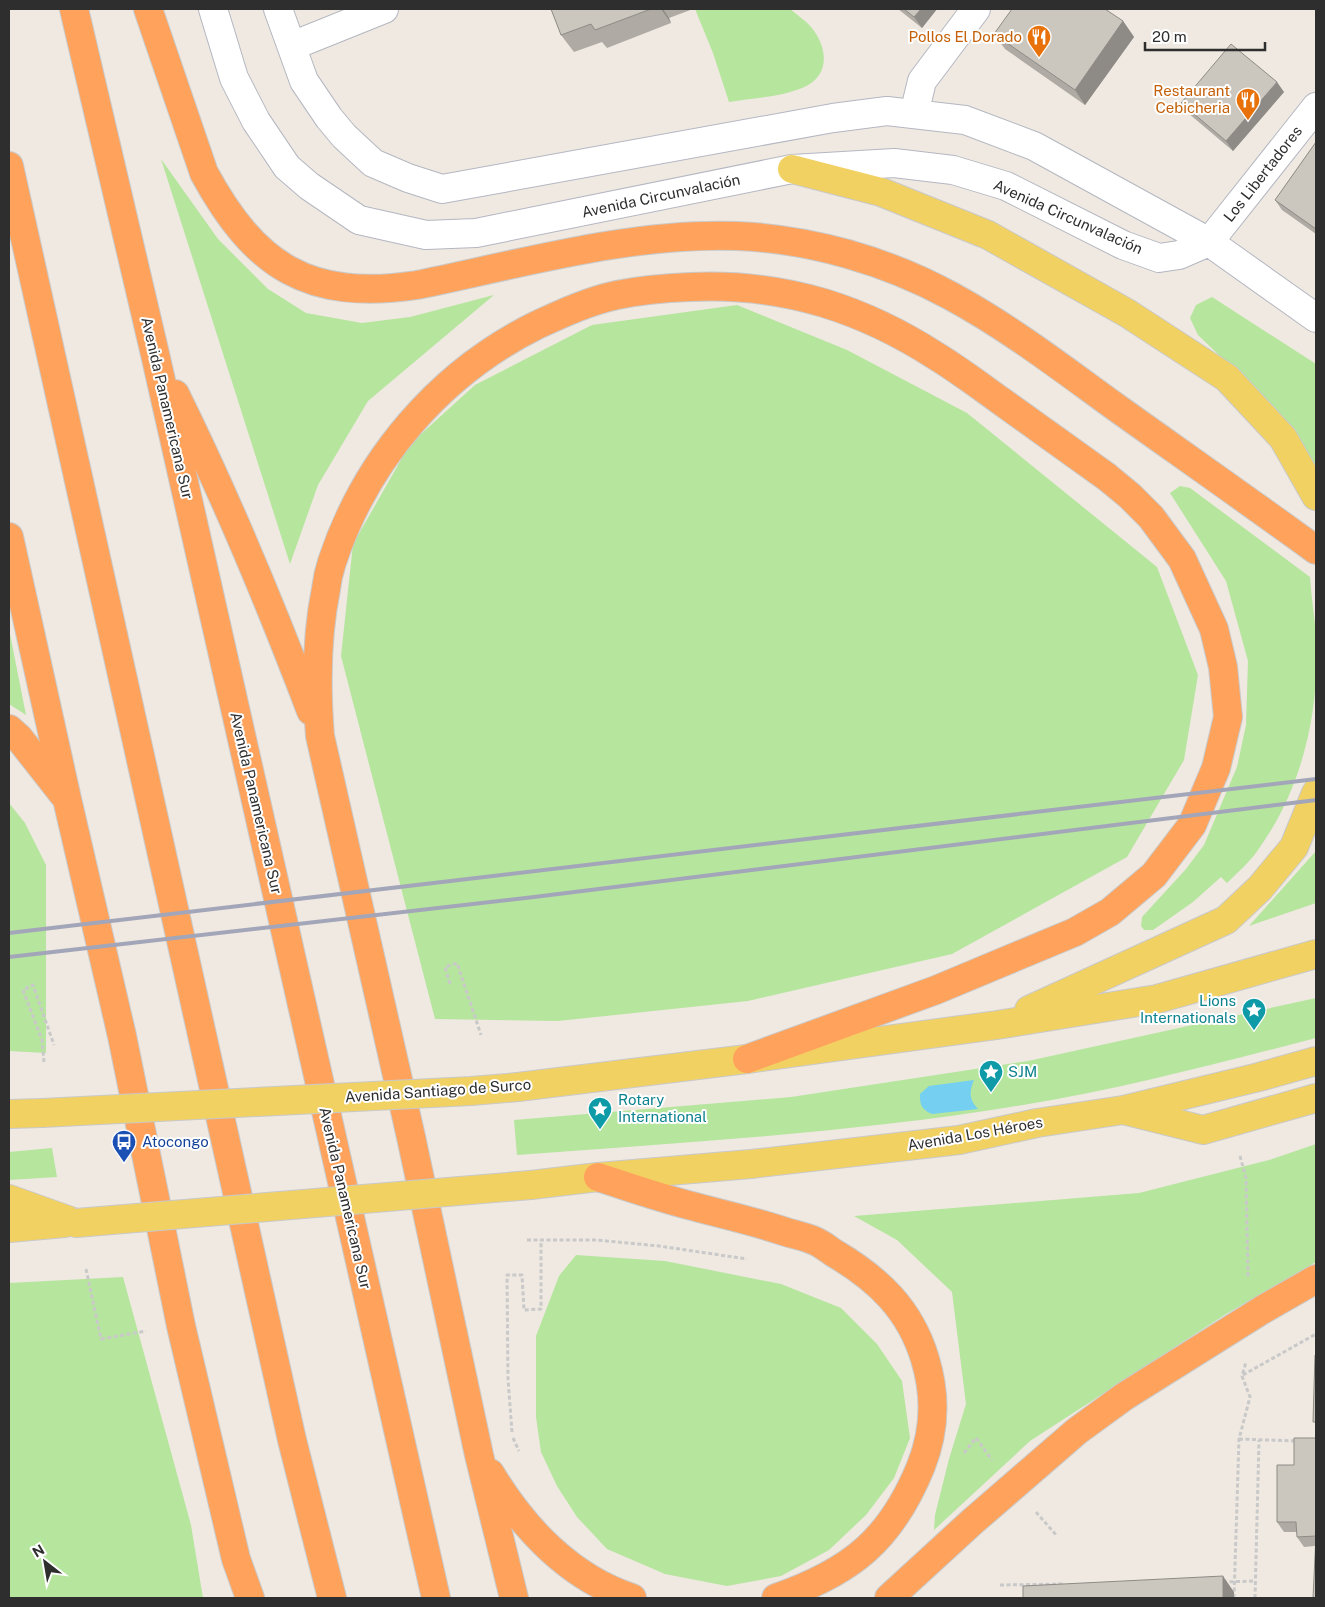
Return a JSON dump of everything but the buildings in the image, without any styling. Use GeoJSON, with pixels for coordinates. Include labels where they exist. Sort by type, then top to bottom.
{"type":"FeatureCollection","features":[{"type":"Feature","properties":{"kind":"highway","name":"Avenida Panamericana Sur"},"geometry":{"type":"LineString","coordinates":[[74,9],[155,354],[436,1598]]}},
{"type":"Feature","properties":{"kind":"highway"},"geometry":{"type":"LineString","coordinates":[[148,9],[204,173],[232,218],[259,250],[294,273],[314,281],[336,286],[359,289],[388,289],[417,285],[623,244],[672,238],[737,236],[790,242],[842,253],[906,274],[950,296],[993,321],[1316,550]]}},
{"type":"Feature","properties":{"kind":"highway"},"geometry":{"type":"LineString","coordinates":[[9,166],[292,1440],[332,1598]]}},
{"type":"Feature","properties":{"kind":"highway"},"geometry":{"type":"LineString","coordinates":[[320,736],[317,696],[317,655],[320,615],[331,564],[360,497],[377,468],[418,413],[469,366],[525,331],[584,305],[615,296],[645,291],[706,287],[764,290],[824,303],[873,322],[937,356],[1107,477],[1151,517],[1182,559],[1214,629],[1221,658],[1228,717],[1216,768],[1192,825],[1154,875],[1110,912],[1076,932],[936,990],[747,1059]]}},
{"type":"Feature","properties":{"kind":"highway"},"geometry":{"type":"LineString","coordinates":[[155,354],[239,531],[277,621],[320,736],[411,1137],[478,1455],[514,1598]]}},
{"type":"Feature","properties":{"kind":"highway"},"geometry":{"type":"LineString","coordinates":[[9,537],[122,1036],[181,1326],[236,1559],[250,1598]]}},
{"type":"Feature","properties":{"kind":"highway"},"geometry":{"type":"LineString","coordinates":[[9,729],[20,738],[67,799]]}},
{"type":"Feature","properties":{"kind":"highway"},"geometry":{"type":"LineString","coordinates":[[598,1177],[688,1205],[757,1222],[815,1241],[856,1265],[876,1281],[894,1300],[910,1324],[922,1349],[930,1375],[933,1403],[932,1433],[912,1489],[902,1507],[874,1542],[856,1559],[821,1580],[776,1598]]}},
{"type":"Feature","properties":{"kind":"highway"},"geometry":{"type":"LineString","coordinates":[[889,1598],[1078,1431],[1125,1396],[1316,1278]]}},
{"type":"Feature","properties":{"kind":"highway"},"geometry":{"type":"LineString","coordinates":[[478,1455],[501,1493],[529,1528],[553,1552],[580,1574],[599,1586],[632,1598]]}},
{"type":"Feature","properties":{"kind":"highway"},"geometry":{"type":"LineString","coordinates":[[235,1598],[236,1559]]}},
{"type":"Feature","properties":{"kind":"main road"},"geometry":{"type":"LineString","coordinates":[[792,169],[881,192],[988,235],[1127,312],[1227,378],[1283,438],[1316,496]]}},
{"type":"Feature","properties":{"kind":"main road"},"geometry":{"type":"LineString","coordinates":[[996,1025],[1226,920],[1260,888],[1294,847],[1316,792]]}},
{"type":"Feature","properties":{"kind":"main road"},"geometry":{"type":"LineString","coordinates":[[747,1059],[996,1025],[1156,1000],[1316,954]]}},
{"type":"Feature","properties":{"kind":"main road","name":"Avenida Santiago de Surco"},"geometry":{"type":"LineString","coordinates":[[9,1114],[471,1092],[747,1059]]}},
{"type":"Feature","properties":{"kind":"main road","name":"Avenida Los Héroes"},"geometry":{"type":"LineString","coordinates":[[598,1177],[751,1164],[959,1140],[1037,1123],[1123,1110],[1316,1061]]}},
{"type":"Feature","properties":{"kind":"main road"},"geometry":{"type":"LineString","coordinates":[[1123,1110],[1203,1130],[1316,1098]]}},
{"type":"Feature","properties":{"kind":"main road"},"geometry":{"type":"LineString","coordinates":[[9,1228],[531,1186],[598,1177]]}},
{"type":"Feature","properties":{"kind":"main road"},"geometry":{"type":"LineString","coordinates":[[9,1199],[76,1222]]}},
{"type":"Feature","properties":{"kind":"street","name":"Avenida Circunvalación"},"geometry":{"type":"LineString","coordinates":[[213,9],[234,78],[256,121],[287,167],[310,186],[359,220],[426,235],[476,234],[792,169],[894,163],[953,170],[1006,186],[1122,245],[1159,258],[1179,255],[1209,242]]}},
{"type":"Feature","properties":{"kind":"street"},"geometry":{"type":"LineString","coordinates":[[278,9],[304,82],[344,136],[373,163],[408,178],[442,189],[832,118],[887,111],[965,120],[1034,146],[1209,242],[1316,318]]}},
{"type":"Feature","properties":{"kind":"street"},"geometry":{"type":"LineString","coordinates":[[292,46],[384,9]]}},
{"type":"Feature","properties":{"kind":"street"},"geometry":{"type":"LineString","coordinates":[[914,114],[922,81],[976,9]]}},
{"type":"Feature","properties":{"kind":"street","name":"Los Libertadores"},"geometry":{"type":"LineString","coordinates":[[1209,242],[1316,106]]}},
{"type":"Feature","properties":{"kind":"path"},"geometry":{"type":"LineString","coordinates":[[450,984],[445,968],[457,963],[481,1035]]}},
{"type":"Feature","properties":{"kind":"path"},"geometry":{"type":"LineString","coordinates":[[44,1062],[42,1040],[23,990],[33,985],[54,1045]]}},
{"type":"Feature","properties":{"kind":"path"},"geometry":{"type":"LineString","coordinates":[[1234,1598],[1239,1440],[1250,1396],[1242,1376],[1262,1310],[1248,1286],[1246,1178],[1240,1156]]}},
{"type":"Feature","properties":{"kind":"path"},"geometry":{"type":"LineString","coordinates":[[527,1240],[606,1240],[750,1259]]}},
{"type":"Feature","properties":{"kind":"path"},"geometry":{"type":"LineString","coordinates":[[520,1453],[513,1437],[508,1379],[507,1275],[522,1275],[524,1310],[541,1309],[541,1240]]}},
{"type":"Feature","properties":{"kind":"path"},"geometry":{"type":"LineString","coordinates":[[86,1269],[102,1339],[149,1330]]}},
{"type":"Feature","properties":{"kind":"path"},"geometry":{"type":"LineString","coordinates":[[1242,1376],[1316,1334]]}},
{"type":"Feature","properties":{"kind":"path"},"geometry":{"type":"LineString","coordinates":[[957,1460],[976,1438],[996,1466]]}},
{"type":"Feature","properties":{"kind":"path"},"geometry":{"type":"LineString","coordinates":[[1239,1440],[1307,1441]]}},
{"type":"Feature","properties":{"kind":"path"},"geometry":{"type":"LineString","coordinates":[[1255,1598],[1258,1440]]}},
{"type":"Feature","properties":{"kind":"path"},"geometry":{"type":"LineString","coordinates":[[1035,1511],[1058,1536]]}},
{"type":"Feature","properties":{"kind":"path"},"geometry":{"type":"LineString","coordinates":[[1215,1582],[1255,1581]]}},
{"type":"Feature","properties":{"kind":"path"},"geometry":{"type":"LineString","coordinates":[[1000,1585],[1068,1584]]}},
{"type":"Feature","properties":{"kind":"green space"},"geometry":{"type":"Polygon","coordinates":[[[695,9],[790,9],[809,24],[821,43],[824,61],[818,77],[811,83],[794,91],[729,102],[713,53],[695,9]]]}},
{"type":"Feature","properties":{"kind":"green space"},"geometry":{"type":"Polygon","coordinates":[[[161,159],[218,239],[268,289],[306,313],[362,323],[410,317],[494,295],[368,401],[318,485],[290,564],[161,159]]]}},
{"type":"Feature","properties":{"kind":"green space"},"geometry":{"type":"Polygon","coordinates":[[[1212,297],[1316,364],[1316,475],[1248,383],[1198,335],[1190,318],[1196,305],[1212,297]]]}},
{"type":"Feature","properties":{"kind":"green space"},"geometry":{"type":"Polygon","coordinates":[[[737,305],[847,350],[967,413],[1157,567],[1198,675],[1184,760],[1127,857],[952,954],[748,1001],[558,1021],[435,1019],[341,656],[353,544],[410,444],[475,385],[592,325],[737,305]]]}},
{"type":"Feature","properties":{"kind":"green space"},"geometry":{"type":"Polygon","coordinates":[[[1180,486],[1190,488],[1310,577],[1316,638],[1315,694],[1311,722],[1297,776],[1286,802],[1255,854],[1227,883],[1221,877],[1193,902],[1153,930],[1144,930],[1141,926],[1142,917],[1186,869],[1204,845],[1237,767],[1246,725],[1248,661],[1226,581],[1170,493],[1180,486]]]}},
{"type":"Feature","properties":{"kind":"green space"},"geometry":{"type":"Polygon","coordinates":[[[9,629],[26,715],[9,704],[9,629]]]}},
{"type":"Feature","properties":{"kind":"green space"},"geometry":{"type":"Polygon","coordinates":[[[9,803],[25,823],[46,865],[46,1053],[9,1051],[9,803]]]}},
{"type":"Feature","properties":{"kind":"green space"},"geometry":{"type":"Polygon","coordinates":[[[1316,851],[1316,903],[1249,926],[1316,851]]]}},
{"type":"Feature","properties":{"kind":"green space"},"geometry":{"type":"Polygon","coordinates":[[[1316,998],[1316,1038],[1170,1075],[1060,1099],[960,1115],[834,1130],[517,1155],[514,1120],[791,1097],[1028,1061],[1316,998]]]}},
{"type":"Feature","properties":{"kind":"green space"},"geometry":{"type":"Polygon","coordinates":[[[1316,1144],[1316,1262],[1226,1314],[1030,1441],[934,1530],[935,1515],[949,1459],[966,1404],[952,1292],[897,1240],[854,1216],[1139,1193],[1269,1160],[1316,1144]]]}},
{"type":"Feature","properties":{"kind":"green space"},"geometry":{"type":"Polygon","coordinates":[[[52,1148],[57,1177],[9,1180],[9,1152],[52,1148]]]}},
{"type":"Feature","properties":{"kind":"green space"},"geometry":{"type":"Polygon","coordinates":[[[576,1255],[665,1261],[781,1284],[841,1308],[877,1344],[902,1381],[910,1438],[894,1478],[866,1515],[829,1550],[781,1576],[727,1586],[665,1574],[607,1549],[577,1517],[557,1486],[541,1452],[536,1417],[536,1336],[559,1276],[576,1255]]]}},
{"type":"Feature","properties":{"kind":"green space"},"geometry":{"type":"Polygon","coordinates":[[[123,1277],[191,1525],[203,1598],[9,1598],[9,1283],[123,1277]]]}},
{"type":"Feature","properties":{"kind":"water"},"geometry":{"type":"Polygon","coordinates":[[[974,1080],[971,1095],[978,1109],[932,1114],[922,1106],[920,1094],[929,1086],[974,1080]]]}},
{"type":"Feature","properties":{"kind":"railway"},"geometry":{"type":"LineString","coordinates":[[9,933],[1316,779]]}},
{"type":"Feature","properties":{"kind":"railway"},"geometry":{"type":"LineString","coordinates":[[9,957],[534,897],[1316,800]]}},
{"type":"Feature","properties":{"kind":"place","name":"Pollos El Dorado"},"geometry":{"type":"Point","coordinates":[1039,58]}},
{"type":"Feature","properties":{"kind":"place","name":"Restaurant Cebicheria"},"geometry":{"type":"Point","coordinates":[1248,121]}},
{"type":"Feature","properties":{"kind":"place","name":"Lions Internationals"},"geometry":{"type":"Point","coordinates":[1254,1031]}},
{"type":"Feature","properties":{"kind":"place","name":"SJM"},"geometry":{"type":"Point","coordinates":[991,1093]}},
{"type":"Feature","properties":{"kind":"place","name":"Rotary International"},"geometry":{"type":"Point","coordinates":[600,1130]}},
{"type":"Feature","properties":{"kind":"place","name":"Atocongo"},"geometry":{"type":"Point","coordinates":[124,1163]}}]}
